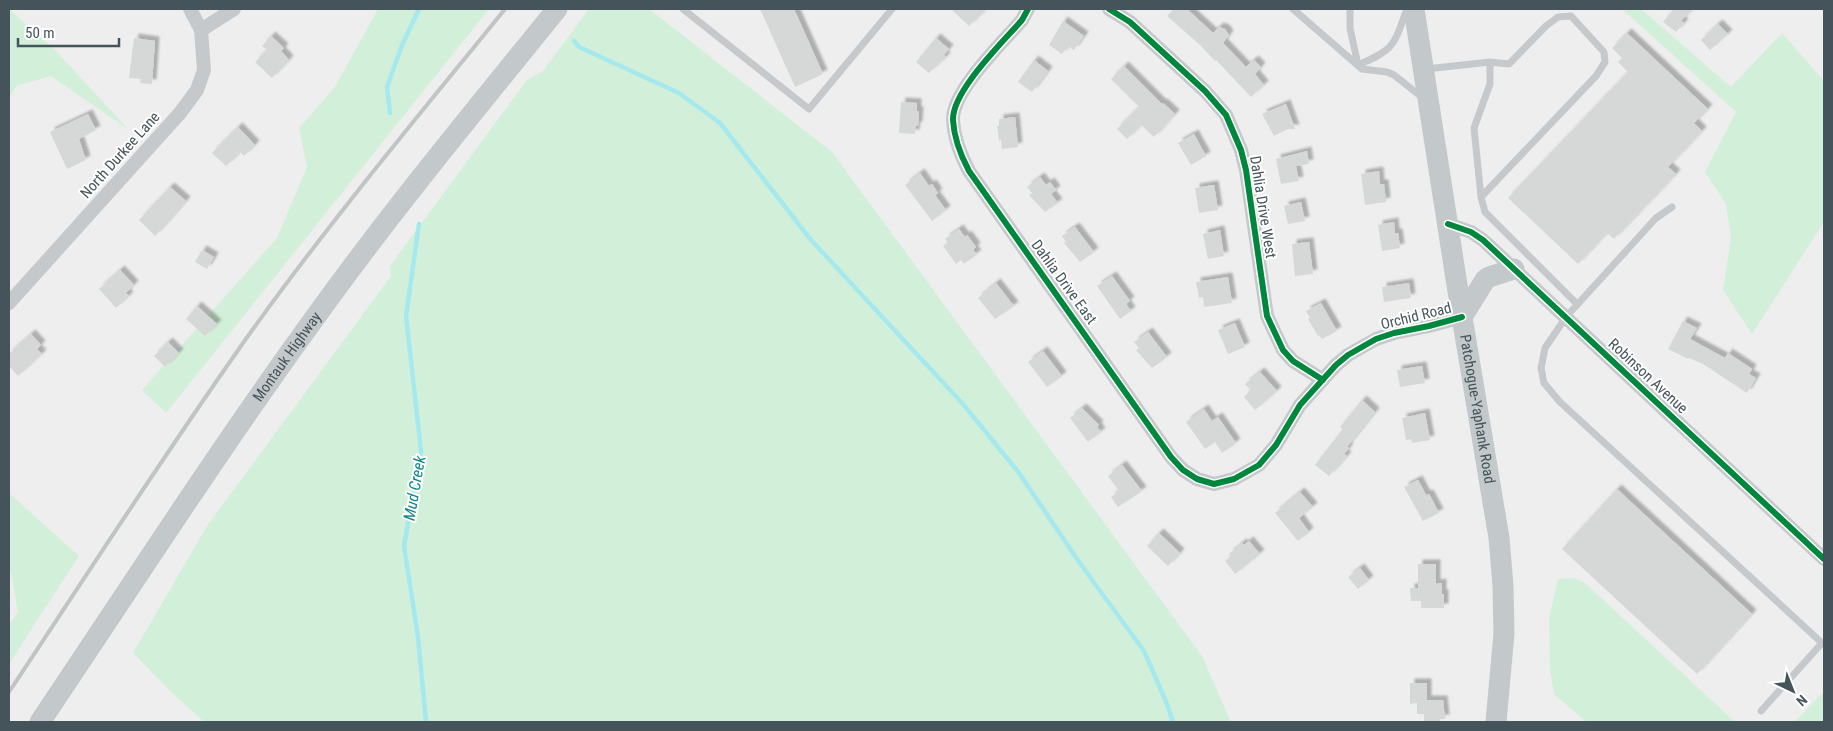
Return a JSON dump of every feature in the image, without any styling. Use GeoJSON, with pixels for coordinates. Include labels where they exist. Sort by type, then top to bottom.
{"type":"FeatureCollection","features":[{"type":"Feature","properties":{"kind":"main road","name":"Montauk Highway"},"geometry":{"type":"LineString","coordinates":[[40,722],[318,312],[394,212],[557,9]]}},
{"type":"Feature","properties":{"kind":"main road","name":"Patchogue-Yaphank Road"},"geometry":{"type":"LineString","coordinates":[[1414,9],[1427,102],[1499,538],[1504,634],[1496,722]]}},
{"type":"Feature","properties":{"kind":"main road"},"geometry":{"type":"LineString","coordinates":[[1462,317],[1489,276],[1514,269]]}},
{"type":"Feature","properties":{"kind":"street","name":"North Durkee Lane"},"geometry":{"type":"LineString","coordinates":[[9,303],[180,114],[197,90],[204,70],[201,30],[190,9]]}},
{"type":"Feature","properties":{"kind":"street"},"geometry":{"type":"LineString","coordinates":[[201,30],[234,9]]}},
{"type":"Feature","properties":{"kind":"street","name":"Dahlia Drive East"},"geometry":{"type":"LineString","coordinates":[[1028,9],[1022,20],[966,86],[957,102],[953,119],[956,138],[969,171],[1158,437]]}},
{"type":"Feature","properties":{"kind":"street","name":"Dahlia Drive West"},"geometry":{"type":"LineString","coordinates":[[1109,9],[1130,22],[1205,91],[1226,115],[1242,150],[1267,316],[1283,350],[1293,361],[1323,380]]}},
{"type":"Feature","properties":{"kind":"street","name":"Robinson Avenue"},"geometry":{"type":"LineString","coordinates":[[1448,224],[1471,232],[1483,240],[1824,559]]}},
{"type":"Feature","properties":{"kind":"street","name":"Orchid Road"},"geometry":{"type":"LineString","coordinates":[[1158,437],[1171,458],[1183,470],[1196,478],[1214,484],[1234,479],[1259,465],[1276,445],[1300,405],[1348,355],[1376,339],[1394,333],[1462,317]]}},
{"type":"Feature","properties":{"kind":"lane"},"geometry":{"type":"LineString","coordinates":[[684,9],[810,109],[892,9]]}},
{"type":"Feature","properties":{"kind":"lane"},"geometry":{"type":"LineString","coordinates":[[1293,9],[1362,69],[1387,72],[1394,75],[1427,102]]}},
{"type":"Feature","properties":{"kind":"lane"},"geometry":{"type":"LineString","coordinates":[[1350,9],[1350,28],[1358,65]]}},
{"type":"Feature","properties":{"kind":"lane"},"geometry":{"type":"LineString","coordinates":[[1358,65],[1391,48],[1407,9]]}},
{"type":"Feature","properties":{"kind":"lane"},"geometry":{"type":"LineString","coordinates":[[1423,69],[1490,62],[1509,64],[1546,26],[1558,17],[1571,16],[1604,52],[1605,62],[1596,76],[1481,197]]}},
{"type":"Feature","properties":{"kind":"lane"},"geometry":{"type":"LineString","coordinates":[[1490,62],[1490,84],[1474,128],[1481,197],[1485,212],[1577,304]]}},
{"type":"Feature","properties":{"kind":"lane"},"geometry":{"type":"LineString","coordinates":[[1672,207],[1656,218],[1566,317],[1545,348],[1541,368],[1544,383],[1560,402],[1822,642],[1761,711]]}},
{"type":"Feature","properties":{"kind":"green space"},"geometry":{"type":"Polygon","coordinates":[[[9,9],[55,50],[129,130],[51,76],[16,86],[9,98],[9,9]]]}},
{"type":"Feature","properties":{"kind":"green space"},"geometry":{"type":"Polygon","coordinates":[[[378,9],[489,9],[166,413],[142,390],[277,238],[307,167],[299,128],[335,87],[378,9]]]}},
{"type":"Feature","properties":{"kind":"green space"},"geometry":{"type":"Polygon","coordinates":[[[589,9],[649,9],[832,152],[1202,656],[1231,722],[204,722],[133,653],[207,526],[391,276],[390,266],[527,80],[543,71],[589,9]]]}},
{"type":"Feature","properties":{"kind":"green space"},"geometry":{"type":"Polygon","coordinates":[[[1622,9],[1641,9],[1731,87],[1782,33],[1824,81],[1824,222],[1752,334],[1723,290],[1731,237],[1726,204],[1705,172],[1736,112],[1622,9]]]}},
{"type":"Feature","properties":{"kind":"green space"},"geometry":{"type":"Polygon","coordinates":[[[9,493],[79,556],[9,664],[9,625],[18,612],[9,570],[9,493]]]}},
{"type":"Feature","properties":{"kind":"green space"},"geometry":{"type":"Polygon","coordinates":[[[1575,578],[1585,583],[1735,722],[1586,722],[1554,694],[1550,670],[1549,619],[1558,579],[1575,578]]]}},
{"type":"Feature","properties":{"kind":"green space"},"geometry":{"type":"Polygon","coordinates":[[[1824,691],[1824,722],[1795,722],[1824,691]]]}},
{"type":"Feature","properties":{"kind":"building"},"geometry":{"type":"Polygon","coordinates":[[[760,9],[794,9],[823,74],[795,87],[760,9]]]}},
{"type":"Feature","properties":{"kind":"building"},"geometry":{"type":"Polygon","coordinates":[[[951,9],[986,9],[969,26],[951,9]]]}},
{"type":"Feature","properties":{"kind":"building"},"geometry":{"type":"Polygon","coordinates":[[[1174,9],[1187,9],[1213,33],[1219,27],[1225,29],[1229,35],[1223,43],[1246,67],[1254,60],[1261,67],[1255,74],[1264,85],[1251,97],[1216,60],[1167,16],[1174,9]]]}},
{"type":"Feature","properties":{"kind":"building"},"geometry":{"type":"Polygon","coordinates":[[[1674,9],[1692,9],[1681,21],[1684,23],[1676,32],[1663,22],[1674,9]]]}},
{"type":"Feature","properties":{"kind":"building"},"geometry":{"type":"Polygon","coordinates":[[[1063,21],[1084,36],[1074,50],[1068,46],[1062,54],[1049,45],[1063,21]]]}},
{"type":"Feature","properties":{"kind":"building"},"geometry":{"type":"Polygon","coordinates":[[[1718,24],[1728,34],[1710,50],[1701,40],[1718,24]]]}},
{"type":"Feature","properties":{"kind":"building"},"geometry":{"type":"Polygon","coordinates":[[[1627,33],[1708,109],[1694,123],[1702,131],[1668,167],[1676,174],[1614,239],[1607,233],[1578,264],[1508,198],[1628,72],[1618,62],[1622,58],[1612,48],[1627,33]]]}},
{"type":"Feature","properties":{"kind":"building"},"geometry":{"type":"Polygon","coordinates":[[[271,36],[284,48],[281,51],[289,60],[272,78],[255,62],[267,50],[262,46],[271,36]]]}},
{"type":"Feature","properties":{"kind":"building"},"geometry":{"type":"Polygon","coordinates":[[[134,38],[155,41],[152,84],[140,83],[141,79],[129,78],[134,38]]]}},
{"type":"Feature","properties":{"kind":"building"},"geometry":{"type":"Polygon","coordinates":[[[936,38],[949,49],[944,55],[946,57],[929,73],[916,62],[936,38]]]}},
{"type":"Feature","properties":{"kind":"building"},"geometry":{"type":"Polygon","coordinates":[[[1034,60],[1048,71],[1032,92],[1018,82],[1034,60]]]}},
{"type":"Feature","properties":{"kind":"building"},"geometry":{"type":"Polygon","coordinates":[[[1124,66],[1162,104],[1175,114],[1154,137],[1141,125],[1127,139],[1117,129],[1139,107],[1111,79],[1124,66]]]}},
{"type":"Feature","properties":{"kind":"building"},"geometry":{"type":"Polygon","coordinates":[[[901,102],[917,103],[917,111],[919,111],[918,126],[916,126],[915,134],[899,133],[901,102]]]}},
{"type":"Feature","properties":{"kind":"building"},"geometry":{"type":"Polygon","coordinates":[[[1286,104],[1295,129],[1288,129],[1274,136],[1262,114],[1286,104]]]}},
{"type":"Feature","properties":{"kind":"building"},"geometry":{"type":"Polygon","coordinates":[[[88,114],[96,130],[79,139],[86,160],[67,169],[50,132],[88,114]]]}},
{"type":"Feature","properties":{"kind":"building"},"geometry":{"type":"Polygon","coordinates":[[[1015,117],[1018,147],[1002,149],[997,126],[999,126],[999,119],[1015,117]]]}},
{"type":"Feature","properties":{"kind":"building"},"geometry":{"type":"Polygon","coordinates":[[[238,127],[255,145],[244,156],[240,152],[226,166],[212,153],[238,127]]]}},
{"type":"Feature","properties":{"kind":"building"},"geometry":{"type":"Polygon","coordinates":[[[1194,134],[1206,156],[1191,165],[1178,143],[1194,134]]]}},
{"type":"Feature","properties":{"kind":"building"},"geometry":{"type":"Polygon","coordinates":[[[1307,151],[1309,164],[1296,166],[1299,181],[1281,184],[1276,159],[1307,151]]]}},
{"type":"Feature","properties":{"kind":"building"},"geometry":{"type":"Polygon","coordinates":[[[1379,171],[1380,184],[1384,184],[1386,202],[1365,205],[1361,174],[1379,171]]]}},
{"type":"Feature","properties":{"kind":"building"},"geometry":{"type":"Polygon","coordinates":[[[920,173],[929,186],[932,184],[938,193],[935,195],[946,210],[932,221],[905,185],[920,173]]]}},
{"type":"Feature","properties":{"kind":"building"},"geometry":{"type":"Polygon","coordinates":[[[1040,177],[1046,185],[1050,182],[1056,190],[1051,194],[1058,203],[1045,212],[1029,195],[1032,193],[1027,187],[1040,177]]]}},
{"type":"Feature","properties":{"kind":"building"},"geometry":{"type":"Polygon","coordinates":[[[1214,185],[1218,210],[1199,213],[1195,188],[1214,185]]]}},
{"type":"Feature","properties":{"kind":"building"},"geometry":{"type":"Polygon","coordinates":[[[170,187],[186,201],[155,236],[139,220],[170,187]]]}},
{"type":"Feature","properties":{"kind":"building"},"geometry":{"type":"Polygon","coordinates":[[[1301,202],[1305,221],[1288,224],[1284,206],[1301,202]]]}},
{"type":"Feature","properties":{"kind":"building"},"geometry":{"type":"Polygon","coordinates":[[[1394,222],[1400,248],[1382,251],[1378,225],[1394,222]]]}},
{"type":"Feature","properties":{"kind":"building"},"geometry":{"type":"Polygon","coordinates":[[[1075,227],[1094,252],[1080,262],[1064,243],[1066,242],[1062,236],[1075,227]]]}},
{"type":"Feature","properties":{"kind":"building"},"geometry":{"type":"Polygon","coordinates":[[[959,229],[965,237],[967,235],[976,247],[973,250],[977,254],[964,264],[961,260],[956,264],[943,246],[948,242],[945,239],[959,229]]]}},
{"type":"Feature","properties":{"kind":"building"},"geometry":{"type":"Polygon","coordinates":[[[1220,230],[1224,256],[1208,259],[1203,234],[1220,230]]]}},
{"type":"Feature","properties":{"kind":"building"},"geometry":{"type":"Polygon","coordinates":[[[1309,242],[1313,274],[1295,276],[1292,244],[1309,242]]]}},
{"type":"Feature","properties":{"kind":"building"},"geometry":{"type":"Polygon","coordinates":[[[202,250],[214,257],[207,269],[195,262],[202,250]]]}},
{"type":"Feature","properties":{"kind":"building"},"geometry":{"type":"Polygon","coordinates":[[[120,270],[134,285],[126,293],[129,296],[116,308],[99,289],[120,270]]]}},
{"type":"Feature","properties":{"kind":"building"},"geometry":{"type":"Polygon","coordinates":[[[1112,276],[1130,301],[1126,304],[1131,311],[1120,319],[1097,286],[1112,276]]]}},
{"type":"Feature","properties":{"kind":"building"},"geometry":{"type":"Polygon","coordinates":[[[1228,277],[1232,303],[1204,307],[1203,297],[1199,298],[1196,282],[1228,277]]]}},
{"type":"Feature","properties":{"kind":"building"},"geometry":{"type":"Polygon","coordinates":[[[996,283],[1014,306],[995,319],[978,298],[996,283]]]}},
{"type":"Feature","properties":{"kind":"building"},"geometry":{"type":"Polygon","coordinates":[[[1409,283],[1411,298],[1384,302],[1382,287],[1409,283]]]}},
{"type":"Feature","properties":{"kind":"building"},"geometry":{"type":"Polygon","coordinates":[[[1321,303],[1337,331],[1322,339],[1318,336],[1308,319],[1310,318],[1306,311],[1321,303]]]}},
{"type":"Feature","properties":{"kind":"building"},"geometry":{"type":"Polygon","coordinates":[[[197,306],[217,324],[205,336],[186,319],[197,306]]]}},
{"type":"Feature","properties":{"kind":"building"},"geometry":{"type":"Polygon","coordinates":[[[1683,321],[1697,328],[1690,339],[1725,358],[1728,353],[1752,369],[1749,374],[1756,378],[1747,393],[1703,364],[1668,349],[1683,321]]]}},
{"type":"Feature","properties":{"kind":"building"},"geometry":{"type":"Polygon","coordinates":[[[1235,323],[1245,347],[1228,354],[1218,330],[1235,323]]]}},
{"type":"Feature","properties":{"kind":"building"},"geometry":{"type":"Polygon","coordinates":[[[1148,332],[1167,357],[1152,368],[1136,350],[1139,348],[1134,342],[1148,332]]]}},
{"type":"Feature","properties":{"kind":"building"},"geometry":{"type":"Polygon","coordinates":[[[31,334],[41,345],[37,349],[42,354],[18,376],[9,366],[9,354],[31,334]]]}},
{"type":"Feature","properties":{"kind":"building"},"geometry":{"type":"Polygon","coordinates":[[[168,342],[179,353],[165,367],[154,356],[168,342]]]}},
{"type":"Feature","properties":{"kind":"building"},"geometry":{"type":"Polygon","coordinates":[[[1043,351],[1062,376],[1047,387],[1028,362],[1043,351]]]}},
{"type":"Feature","properties":{"kind":"building"},"geometry":{"type":"Polygon","coordinates":[[[1422,366],[1425,383],[1400,387],[1397,370],[1422,366]]]}},
{"type":"Feature","properties":{"kind":"building"},"geometry":{"type":"Polygon","coordinates":[[[1260,372],[1277,391],[1255,410],[1244,397],[1251,390],[1245,384],[1260,372]]]}},
{"type":"Feature","properties":{"kind":"building"},"geometry":{"type":"Polygon","coordinates":[[[1362,400],[1375,412],[1347,447],[1349,448],[1344,454],[1347,456],[1329,476],[1315,465],[1343,429],[1340,427],[1362,400]]]}},
{"type":"Feature","properties":{"kind":"building"},"geometry":{"type":"Polygon","coordinates":[[[1082,408],[1099,425],[1097,427],[1101,432],[1088,442],[1070,418],[1082,408]]]}},
{"type":"Feature","properties":{"kind":"building"},"geometry":{"type":"Polygon","coordinates":[[[1204,409],[1212,421],[1218,417],[1236,443],[1222,453],[1215,442],[1205,449],[1186,422],[1204,409]]]}},
{"type":"Feature","properties":{"kind":"building"},"geometry":{"type":"Polygon","coordinates":[[[1425,413],[1430,440],[1412,443],[1411,439],[1406,440],[1402,418],[1425,413]]]}},
{"type":"Feature","properties":{"kind":"building"},"geometry":{"type":"Polygon","coordinates":[[[1122,465],[1142,491],[1118,507],[1111,497],[1119,491],[1108,476],[1122,465]]]}},
{"type":"Feature","properties":{"kind":"building"},"geometry":{"type":"Polygon","coordinates":[[[1418,480],[1426,495],[1429,494],[1439,513],[1423,521],[1404,487],[1418,480]]]}},
{"type":"Feature","properties":{"kind":"building"},"geometry":{"type":"Polygon","coordinates":[[[1617,489],[1752,614],[1697,674],[1562,549],[1617,489]]]}},
{"type":"Feature","properties":{"kind":"building"},"geometry":{"type":"Polygon","coordinates":[[[1300,492],[1313,507],[1299,518],[1309,532],[1298,541],[1275,513],[1300,492]]]}},
{"type":"Feature","properties":{"kind":"building"},"geometry":{"type":"Polygon","coordinates":[[[1159,533],[1180,553],[1168,566],[1147,546],[1159,533]]]}},
{"type":"Feature","properties":{"kind":"building"},"geometry":{"type":"Polygon","coordinates":[[[1249,541],[1260,554],[1235,574],[1225,561],[1231,556],[1229,554],[1242,543],[1244,545],[1249,541]]]}},
{"type":"Feature","properties":{"kind":"building"},"geometry":{"type":"Polygon","coordinates":[[[1418,564],[1436,564],[1436,584],[1442,583],[1444,608],[1421,608],[1421,601],[1411,601],[1410,588],[1418,588],[1418,564]]]}},
{"type":"Feature","properties":{"kind":"building"},"geometry":{"type":"Polygon","coordinates":[[[1360,568],[1369,580],[1358,589],[1348,577],[1360,568]]]}},
{"type":"Feature","properties":{"kind":"building"},"geometry":{"type":"Polygon","coordinates":[[[1410,683],[1427,683],[1427,700],[1443,700],[1445,719],[1440,719],[1440,722],[1424,722],[1424,714],[1417,714],[1417,703],[1410,704],[1410,683]]]}},
{"type":"Feature","properties":{"kind":"waterway","name":"Mud Creek"},"geometry":{"type":"LineString","coordinates":[[390,113],[387,87],[402,45],[419,9]]}},
{"type":"Feature","properties":{"kind":"waterway"},"geometry":{"type":"LineString","coordinates":[[574,41],[579,47],[679,93],[720,123],[811,240],[963,404],[1019,473],[1079,562],[1144,651],[1173,722]]}},
{"type":"Feature","properties":{"kind":"waterway","name":"Mud Creek"},"geometry":{"type":"LineString","coordinates":[[419,224],[406,316],[421,451],[404,546],[418,637],[426,722]]}},
{"type":"Feature","properties":{"kind":"railway"},"geometry":{"type":"LineString","coordinates":[[9,692],[160,464],[253,329],[345,207],[505,9]]}},
{"type":"Feature","properties":{"kind":"cycle path"},"geometry":{"type":"LineString","coordinates":[[1028,9],[1022,20],[969,81],[961,95],[955,108],[953,120],[958,147],[969,171],[1171,457],[1183,470],[1197,479],[1214,484],[1234,479],[1259,465],[1276,445],[1300,405],[1336,365],[1348,355],[1376,339],[1462,317]]}},
{"type":"Feature","properties":{"kind":"cycle path"},"geometry":{"type":"LineString","coordinates":[[1109,9],[1130,22],[1205,91],[1226,115],[1241,150],[1246,170],[1267,316],[1283,350],[1293,361],[1323,380]]}},
{"type":"Feature","properties":{"kind":"cycle path"},"geometry":{"type":"LineString","coordinates":[[1448,224],[1471,232],[1483,240],[1824,559]]}}]}
